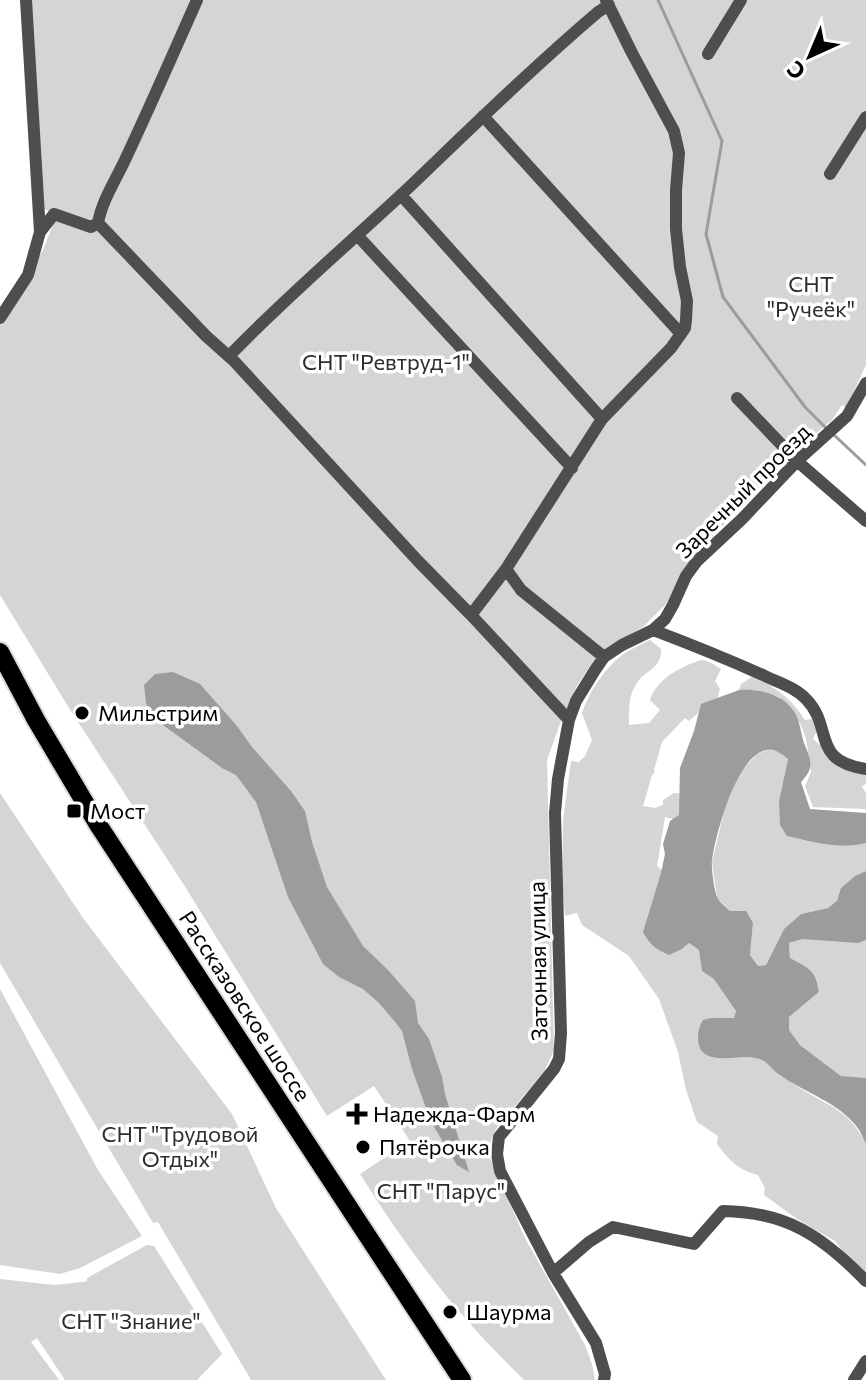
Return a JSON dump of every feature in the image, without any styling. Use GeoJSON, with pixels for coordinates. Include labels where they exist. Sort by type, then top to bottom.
{"type":"FeatureCollection","features":[{"type":"Feature","properties":{"kind":"main road","name":"Рассказовское шоссе"},"geometry":{"type":"LineString","coordinates":[[0,652],[97,823],[462,1380]]}},
{"type":"Feature","properties":{"kind":"street"},"geometry":{"type":"LineString","coordinates":[[0,318],[28,275],[40,232],[26,0]]}},
{"type":"Feature","properties":{"kind":"street"},"geometry":{"type":"LineString","coordinates":[[40,232],[54,214],[91,227],[98,223],[108,193],[197,0]]}},
{"type":"Feature","properties":{"kind":"street"},"geometry":{"type":"LineString","coordinates":[[708,54],[741,0]]}},
{"type":"Feature","properties":{"kind":"street"},"geometry":{"type":"LineString","coordinates":[[229,356],[483,116],[608,3],[674,131],[679,153],[676,229],[687,301],[686,320],[671,348],[602,419],[506,569],[471,615]]}},
{"type":"Feature","properties":{"kind":"street"},"geometry":{"type":"LineString","coordinates":[[483,116],[681,334]]}},
{"type":"Feature","properties":{"kind":"street"},"geometry":{"type":"LineString","coordinates":[[830,174],[866,117]]}},
{"type":"Feature","properties":{"kind":"street"},"geometry":{"type":"LineString","coordinates":[[401,195],[602,419]]}},
{"type":"Feature","properties":{"kind":"street"},"geometry":{"type":"LineString","coordinates":[[98,223],[229,356],[569,720]]}},
{"type":"Feature","properties":{"kind":"street"},"geometry":{"type":"LineString","coordinates":[[357,235],[572,468]]}},
{"type":"Feature","properties":{"kind":"street","name":"Заречный проезд"},"geometry":{"type":"LineString","coordinates":[[653,630],[665,619],[697,561],[847,416],[866,383]]}},
{"type":"Feature","properties":{"kind":"street"},"geometry":{"type":"LineString","coordinates":[[737,398],[797,461],[866,521]]}},
{"type":"Feature","properties":{"kind":"street"},"geometry":{"type":"LineString","coordinates":[[506,569],[521,590],[604,657]]}},
{"type":"Feature","properties":{"kind":"street"},"geometry":{"type":"LineString","coordinates":[[653,630],[728,659],[796,691],[813,707],[826,747],[833,755],[866,769]]}},
{"type":"Feature","properties":{"kind":"street","name":"Затонная улица"},"geometry":{"type":"LineString","coordinates":[[604,1380],[596,1343],[553,1273],[500,1171],[497,1145],[505,1127],[547,1079],[559,1059],[561,1033],[555,813],[569,720],[581,690],[604,657],[653,630]]}},
{"type":"Feature","properties":{"kind":"street"},"geometry":{"type":"LineString","coordinates":[[553,1273],[589,1242],[613,1227],[694,1244],[723,1211],[735,1211],[783,1220],[812,1234],[847,1261],[866,1281]]}},
{"type":"Feature","properties":{"kind":"street"},"geometry":{"type":"LineString","coordinates":[[854,1380],[866,1361]]}},
{"type":"Feature","properties":{"kind":"green space","name":"СНТ \"Ревтруд-1\""},"geometry":{"type":"Polygon","coordinates":[[[29,0],[738,0],[705,54],[708,60],[746,0],[866,0],[866,111],[824,177],[830,180],[866,122],[866,365],[846,408],[842,405],[832,420],[795,451],[692,558],[667,603],[643,627],[606,649],[593,661],[577,686],[547,760],[554,1050],[544,1072],[497,1127],[490,1143],[490,1158],[525,1238],[585,1345],[595,1380],[524,1380],[472,1326],[427,1271],[360,1174],[410,1141],[374,1086],[327,1116],[0,595],[0,319],[43,250],[57,214],[36,206],[29,0]]]}},
{"type":"Feature","properties":{"kind":"green space"},"geometry":{"type":"Polygon","coordinates":[[[650,640],[661,649],[661,655],[633,691],[629,725],[649,723],[660,710],[650,700],[653,693],[661,682],[677,670],[703,660],[721,669],[715,681],[720,689],[716,703],[705,707],[689,721],[685,718],[662,742],[643,806],[655,808],[663,805],[663,800],[674,793],[688,794],[681,821],[665,817],[657,866],[666,874],[682,949],[689,943],[700,950],[736,1011],[735,1018],[711,1018],[720,1057],[753,1057],[768,1062],[794,1084],[843,1114],[859,1131],[866,1144],[866,1274],[835,1241],[764,1195],[765,1188],[758,1175],[734,1164],[717,1144],[718,1136],[697,1122],[678,1052],[659,999],[629,956],[582,925],[577,913],[565,916],[563,820],[571,761],[579,762],[585,756],[592,740],[582,713],[593,689],[609,667],[625,653],[650,640]]]}},
{"type":"Feature","properties":{"kind":"green space"},"geometry":{"type":"Polygon","coordinates":[[[753,676],[782,694],[805,720],[812,719],[818,723],[813,739],[852,772],[866,773],[866,783],[862,787],[866,793],[866,809],[813,807],[805,786],[811,772],[806,738],[800,723],[779,697],[756,690],[739,690],[741,684],[753,676]]]}},
{"type":"Feature","properties":{"kind":"green space"},"geometry":{"type":"Polygon","coordinates":[[[768,749],[788,759],[779,801],[787,836],[836,845],[866,843],[866,871],[855,876],[838,901],[828,908],[801,914],[784,929],[766,965],[758,966],[750,955],[753,923],[730,911],[717,898],[712,862],[725,807],[735,784],[756,755],[768,749]]]}},
{"type":"Feature","properties":{"kind":"green space","name":"СНТ \"Трудовой Отдых\""},"geometry":{"type":"Polygon","coordinates":[[[0,793],[83,918],[232,1114],[276,1208],[386,1380],[251,1380],[158,1222],[153,1223],[0,963],[0,793]]]}},
{"type":"Feature","properties":{"kind":"green space"},"geometry":{"type":"Polygon","coordinates":[[[866,915],[866,1078],[841,1076],[800,1045],[789,1030],[789,1017],[819,992],[810,970],[790,958],[789,943],[866,915]]]}},
{"type":"Feature","properties":{"kind":"green space"},"geometry":{"type":"Polygon","coordinates":[[[0,989],[98,1170],[142,1236],[80,1268],[60,1274],[0,1265],[0,989]]]}},
{"type":"Feature","properties":{"kind":"green space","name":"СНТ \"Знание\""},"geometry":{"type":"Polygon","coordinates":[[[147,1245],[154,1246],[222,1354],[197,1380],[65,1380],[37,1338],[31,1342],[59,1380],[0,1380],[0,1279],[54,1285],[83,1282],[147,1245]]]}},
{"type":"Feature","properties":{"kind":"shaded area"},"geometry":{"type":"Polygon","coordinates":[[[173,672],[200,684],[305,811],[327,887],[363,946],[415,1001],[418,1023],[429,1039],[469,1172],[457,1165],[431,1122],[402,1031],[363,989],[339,977],[323,964],[288,897],[256,802],[236,775],[152,717],[146,703],[144,685],[155,674],[173,672]]]}},
{"type":"Feature","properties":{"kind":"shaded area"},"geometry":{"type":"Polygon","coordinates":[[[739,690],[770,694],[784,701],[795,713],[810,759],[810,768],[801,782],[810,809],[866,813],[866,843],[836,845],[787,836],[780,825],[779,801],[788,759],[775,751],[766,750],[745,766],[737,781],[723,815],[712,863],[718,899],[730,911],[746,911],[753,923],[750,955],[758,966],[766,965],[784,929],[801,914],[828,908],[837,901],[841,888],[866,871],[866,940],[858,943],[802,939],[789,943],[790,958],[810,970],[819,992],[789,1017],[789,1030],[800,1045],[841,1076],[866,1078],[866,1144],[849,1118],[763,1061],[749,1057],[716,1058],[705,1054],[698,1038],[703,1020],[734,1018],[736,1011],[714,979],[702,971],[699,950],[689,943],[669,955],[654,946],[643,932],[661,873],[665,854],[663,844],[670,821],[679,815],[680,768],[701,704],[739,690]]]}},
{"type":"Feature","properties":{"kind":"waterway"},"geometry":{"type":"LineString","coordinates":[[658,0],[722,141],[706,234],[723,297],[805,407],[828,430]]}},
{"type":"Feature","properties":{"kind":"waterway"},"geometry":{"type":"LineString","coordinates":[[834,435],[866,465]]}},
{"type":"Feature","properties":{"kind":"place","name":"Мильстрим"},"geometry":{"type":"Point","coordinates":[82,713]}},
{"type":"Feature","properties":{"kind":"place","name":"Мост"},"geometry":{"type":"Point","coordinates":[74,811]}},
{"type":"Feature","properties":{"kind":"place","name":"Надежда-Фарм"},"geometry":{"type":"Point","coordinates":[357,1114]}},
{"type":"Feature","properties":{"kind":"place","name":"Пятёрочка"},"geometry":{"type":"Point","coordinates":[363,1147]}},
{"type":"Feature","properties":{"kind":"place","name":"Шаурма"},"geometry":{"type":"Point","coordinates":[450,1312]}},
{"type":"Feature","properties":{"kind":"park label","name":"СНТ \"Ручеёк\""},"geometry":{"type":"Point","coordinates":[811,296]}},
{"type":"Feature","properties":{"kind":"park label","name":"СНТ \"Парус\""},"geometry":{"type":"Point","coordinates":[441,1191]}}]}
